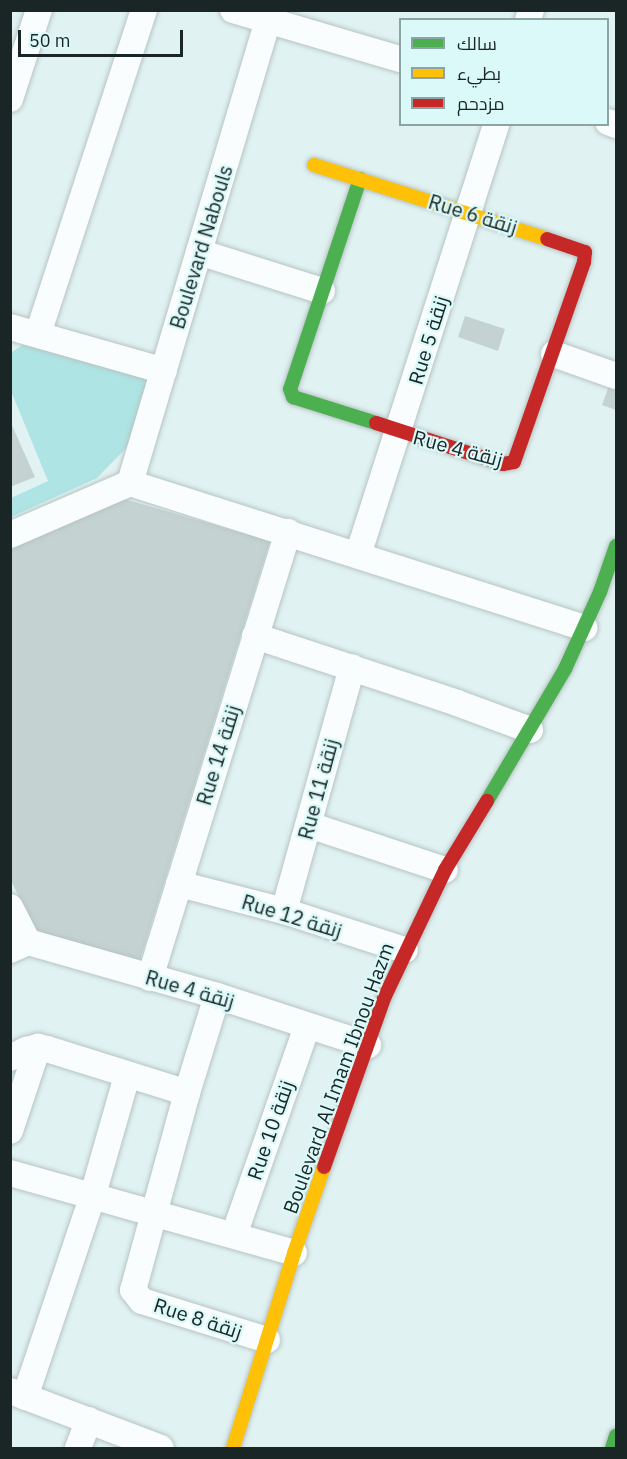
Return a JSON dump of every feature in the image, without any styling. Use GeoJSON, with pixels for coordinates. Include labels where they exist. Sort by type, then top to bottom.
{"type":"FeatureCollection","features":[{"type":"Feature","properties":{"kind":"street"},"geometry":{"type":"LineString","coordinates":[[10,99],[39,10]]}},
{"type":"Feature","properties":{"kind":"street"},"geometry":{"type":"LineString","coordinates":[[38,334],[144,10]]}},
{"type":"Feature","properties":{"kind":"street"},"geometry":{"type":"LineString","coordinates":[[233,10],[270,15],[399,59]]}},
{"type":"Feature","properties":{"kind":"street","name":"Boulevard Nabouls"},"geometry":{"type":"LineString","coordinates":[[130,483],[270,15]]}},
{"type":"Feature","properties":{"kind":"street","name":"Rue 5 زنقة"},"geometry":{"type":"LineString","coordinates":[[358,555],[495,126]]}},
{"type":"Feature","properties":{"kind":"street","name":"Rue 6 زنقة"},"geometry":{"type":"LineString","coordinates":[[314,165],[467,212],[585,252]]}},
{"type":"Feature","properties":{"kind":"street"},"geometry":{"type":"LineString","coordinates":[[199,252],[322,291],[360,179]]}},
{"type":"Feature","properties":{"kind":"street","name":"Rue 4 زنقة"},"geometry":{"type":"LineString","coordinates":[[322,291],[290,389],[292,397],[503,464],[514,462],[519,453],[585,262],[585,252]]}},
{"type":"Feature","properties":{"kind":"street"},"geometry":{"type":"LineString","coordinates":[[10,327],[164,371]]}},
{"type":"Feature","properties":{"kind":"street"},"geometry":{"type":"LineString","coordinates":[[554,354],[616,376]]}},
{"type":"Feature","properties":{"kind":"street"},"geometry":{"type":"LineString","coordinates":[[10,535],[130,483],[584,628]]}},
{"type":"Feature","properties":{"kind":"street","name":"Rue 14 زنقة"},"geometry":{"type":"LineString","coordinates":[[150,978],[288,532]]}},
{"type":"Feature","properties":{"kind":"street","name":"Boulevard Al Imam Ibnou Hazm"},"geometry":{"type":"LineString","coordinates":[[233,1449],[294,1253],[405,950],[445,870],[531,730],[584,628],[616,546]]}},
{"type":"Feature","properties":{"kind":"street"},"geometry":{"type":"LineString","coordinates":[[255,636],[531,730]]}},
{"type":"Feature","properties":{"kind":"street","name":"Rue 11 زنقة"},"geometry":{"type":"LineString","coordinates":[[284,911],[351,667]]}},
{"type":"Feature","properties":{"kind":"street"},"geometry":{"type":"LineString","coordinates":[[309,825],[445,870]]}},
{"type":"Feature","properties":{"kind":"street","name":"Rue 12 زنقة"},"geometry":{"type":"LineString","coordinates":[[179,884],[284,911],[405,950]]}},
{"type":"Feature","properties":{"kind":"street"},"geometry":{"type":"LineString","coordinates":[[10,907],[19,946]]}},
{"type":"Feature","properties":{"kind":"street","name":"Rue 4 زنقة"},"geometry":{"type":"LineString","coordinates":[[19,946],[217,996],[368,1046]]}},
{"type":"Feature","properties":{"kind":"street"},"geometry":{"type":"LineString","coordinates":[[155,1212],[187,1093],[217,996]]}},
{"type":"Feature","properties":{"kind":"street","name":"Rue 10 زنقة"},"geometry":{"type":"LineString","coordinates":[[234,1235],[307,1026]]}},
{"type":"Feature","properties":{"kind":"street"},"geometry":{"type":"LineString","coordinates":[[10,1058],[38,1047],[187,1093]]}},
{"type":"Feature","properties":{"kind":"street"},"geometry":{"type":"LineString","coordinates":[[10,1131],[38,1047]]}},
{"type":"Feature","properties":{"kind":"street"},"geometry":{"type":"LineString","coordinates":[[127,1076],[92,1198],[18,1394],[161,1449]]}},
{"type":"Feature","properties":{"kind":"street"},"geometry":{"type":"LineString","coordinates":[[10,1173],[92,1198],[155,1212],[294,1253]]}},
{"type":"Feature","properties":{"kind":"street","name":"Rue 8 زنقة"},"geometry":{"type":"LineString","coordinates":[[155,1212],[133,1290],[142,1301],[267,1340]]}},
{"type":"Feature","properties":{"kind":"street"},"geometry":{"type":"LineString","coordinates":[[78,1449],[88,1420]]}},
{"type":"Feature","properties":{"kind":"street"},"geometry":{"type":"LineString","coordinates":[[612,1449],[616,1436]]}},
{"type":"Feature","properties":{"kind":"shaded area"},"geometry":{"type":"Polygon","coordinates":[[[23,345],[149,377],[131,443],[97,478],[11,517],[11,498],[48,481],[11,391],[10,353],[23,345]]]}},
{"type":"Feature","properties":{"kind":"building"},"geometry":{"type":"Polygon","coordinates":[[[465,316],[505,329],[498,351],[458,337],[465,316]]]}},
{"type":"Feature","properties":{"kind":"building"},"geometry":{"type":"Polygon","coordinates":[[[609,386],[616,389],[616,410],[602,405],[609,386]]]}},
{"type":"Feature","properties":{"kind":"building"},"geometry":{"type":"Polygon","coordinates":[[[10,421],[35,477],[10,487],[10,421]]]}},
{"type":"Feature","properties":{"kind":"building"},"geometry":{"type":"Polygon","coordinates":[[[124,499],[270,541],[140,960],[35,931],[10,878],[10,548],[124,499]]]}},
{"type":"Feature","properties":{"kind":"traffic: fast"},"geometry":{"type":"LineString","coordinates":[[360,179],[290,389],[293,397],[376,423]]}},
{"type":"Feature","properties":{"kind":"traffic: fast"},"geometry":{"type":"LineString","coordinates":[[487,801],[565,669],[600,592],[616,546]]}},
{"type":"Feature","properties":{"kind":"traffic: fast"},"geometry":{"type":"LineString","coordinates":[[612,1448],[616,1436]]}},
{"type":"Feature","properties":{"kind":"traffic: slow"},"geometry":{"type":"LineString","coordinates":[[314,165],[547,239]]}},
{"type":"Feature","properties":{"kind":"traffic: slow"},"geometry":{"type":"LineString","coordinates":[[233,1448],[294,1253],[324,1167]]}},
{"type":"Feature","properties":{"kind":"traffic: jam"},"geometry":{"type":"LineString","coordinates":[[376,423],[503,464],[514,462],[584,262],[585,252],[547,239]]}},
{"type":"Feature","properties":{"kind":"traffic: jam"},"geometry":{"type":"LineString","coordinates":[[324,1167],[385,996],[445,870],[487,801]]}}]}
